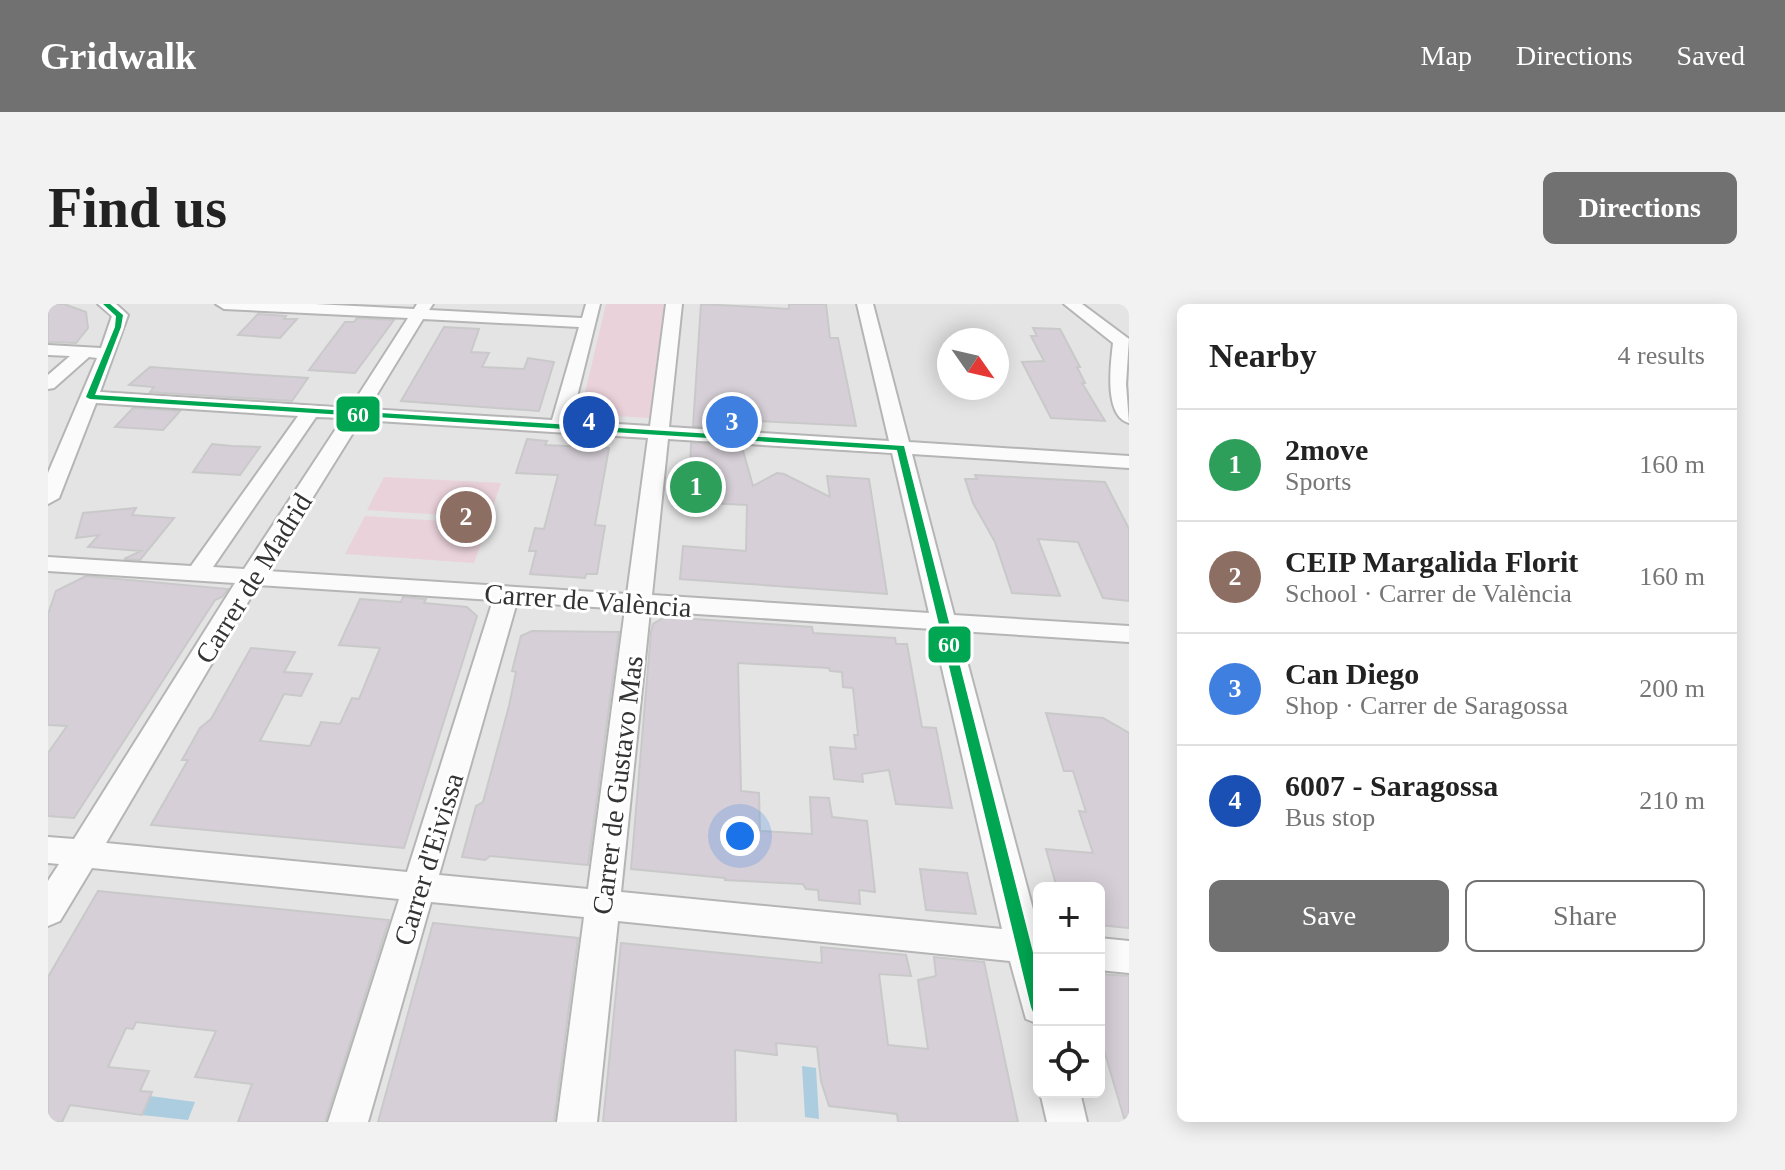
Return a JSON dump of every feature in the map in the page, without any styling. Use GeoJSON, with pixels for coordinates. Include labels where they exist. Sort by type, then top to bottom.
{"type":"FeatureCollection","features":[{"type":"Feature","properties":{"kind":"street"},"geometry":{"type":"LineString","coordinates":[[224,304],[422,309],[589,323]]}},
{"type":"Feature","properties":{"kind":"street"},"geometry":{"type":"LineString","coordinates":[[560,426],[594,304]]}},
{"type":"Feature","properties":{"kind":"street","name":"Carrer de Gustavo Mas"},"geometry":{"type":"LineString","coordinates":[[577,1122],[674,304]]}},
{"type":"Feature","properties":{"kind":"street"},"geometry":{"type":"LineString","coordinates":[[48,850],[1031,947],[944,624],[865,304]]}},
{"type":"Feature","properties":{"kind":"street"},"geometry":{"type":"LineString","coordinates":[[1072,304],[1122,341],[1117,384],[1129,417]]}},
{"type":"Feature","properties":{"kind":"street"},"geometry":{"type":"LineString","coordinates":[[48,498],[118,327],[120,315],[117,306]]}},
{"type":"Feature","properties":{"kind":"street","name":"Carrer de Madrid"},"geometry":{"type":"LineString","coordinates":[[48,911],[251,577],[422,309]]}},
{"type":"Feature","properties":{"kind":"street"},"geometry":{"type":"LineString","coordinates":[[48,350],[107,353]]}},
{"type":"Feature","properties":{"kind":"street"},"geometry":{"type":"LineString","coordinates":[[48,384],[85,352]]}},
{"type":"Feature","properties":{"kind":"street"},"geometry":{"type":"LineString","coordinates":[[90,397],[1129,462]]}},
{"type":"Feature","properties":{"kind":"street","name":"Carrer de Madrid"},"geometry":{"type":"LineString","coordinates":[[197,574],[311,411]]}},
{"type":"Feature","properties":{"kind":"street","name":"Carrer de València"},"geometry":{"type":"LineString","coordinates":[[48,564],[1129,634]]}},
{"type":"Feature","properties":{"kind":"street","name":"Carrer d'Eivissa"},"geometry":{"type":"LineString","coordinates":[[348,1122],[507,595]]}},
{"type":"Feature","properties":{"kind":"street"},"geometry":{"type":"LineString","coordinates":[[1105,955],[1129,957]]}},
{"type":"Feature","properties":{"kind":"street"},"geometry":{"type":"LineString","coordinates":[[1061,1098],[1067,1122]]}},
{"type":"Feature","properties":{"kind":"shaded area"},"geometry":{"type":"Polygon","coordinates":[[[606,304],[664,304],[649,418],[580,414],[606,304]]]}},
{"type":"Feature","properties":{"kind":"shaded area"},"geometry":{"type":"Polygon","coordinates":[[[384,477],[501,483],[489,518],[367,510],[384,477]]]}},
{"type":"Feature","properties":{"kind":"shaded area"},"geometry":{"type":"Polygon","coordinates":[[[365,516],[488,524],[474,563],[345,554],[365,516]]]}},
{"type":"Feature","properties":{"kind":"water"},"geometry":{"type":"Polygon","coordinates":[[[802,1066],[816,1068],[819,1119],[805,1117],[802,1066]]]}},
{"type":"Feature","properties":{"kind":"water"},"geometry":{"type":"Polygon","coordinates":[[[150,1096],[195,1102],[188,1120],[142,1115],[150,1096]]]}},
{"type":"Feature","properties":{"kind":"building"},"geometry":{"type":"Polygon","coordinates":[[[48,304],[64,304],[86,312],[88,328],[76,343],[48,342],[48,304]]]}},
{"type":"Feature","properties":{"kind":"building"},"geometry":{"type":"Polygon","coordinates":[[[701,304],[789,309],[789,304],[826,304],[830,338],[838,338],[856,426],[735,420],[737,428],[693,426],[701,304]]]}},
{"type":"Feature","properties":{"kind":"building"},"geometry":{"type":"Polygon","coordinates":[[[258,314],[297,319],[280,338],[238,335],[258,314]]]}},
{"type":"Feature","properties":{"kind":"building"},"geometry":{"type":"Polygon","coordinates":[[[357,318],[394,320],[355,373],[309,370],[345,322],[354,322],[357,318]]]}},
{"type":"Feature","properties":{"kind":"building"},"geometry":{"type":"Polygon","coordinates":[[[444,327],[479,329],[471,352],[489,353],[482,367],[524,369],[528,358],[554,362],[539,411],[401,401],[444,327]]]}},
{"type":"Feature","properties":{"kind":"building"},"geometry":{"type":"Polygon","coordinates":[[[1033,328],[1060,329],[1080,367],[1077,367],[1085,383],[1082,383],[1105,421],[1051,418],[1022,362],[1044,361],[1031,336],[1037,336],[1033,328]]]}},
{"type":"Feature","properties":{"kind":"building"},"geometry":{"type":"Polygon","coordinates":[[[150,367],[308,378],[292,401],[150,392],[154,387],[129,385],[150,367]]]}},
{"type":"Feature","properties":{"kind":"building"},"geometry":{"type":"Polygon","coordinates":[[[133,408],[180,411],[163,430],[115,427],[133,408]]]}},
{"type":"Feature","properties":{"kind":"building"},"geometry":{"type":"Polygon","coordinates":[[[527,439],[547,441],[545,445],[609,448],[595,525],[605,526],[597,574],[586,574],[585,578],[530,574],[536,551],[529,551],[535,528],[544,529],[558,475],[516,473],[527,439]]]}},
{"type":"Feature","properties":{"kind":"building"},"geometry":{"type":"Polygon","coordinates":[[[691,443],[742,447],[753,486],[777,473],[784,474],[830,497],[827,476],[869,479],[887,594],[680,579],[683,546],[746,551],[747,505],[689,502],[691,443]]]}},
{"type":"Feature","properties":{"kind":"building"},"geometry":{"type":"Polygon","coordinates":[[[212,444],[260,447],[240,475],[193,472],[212,444]]]}},
{"type":"Feature","properties":{"kind":"building"},"geometry":{"type":"Polygon","coordinates":[[[975,475],[1105,482],[1129,529],[1129,601],[1103,598],[1078,542],[1038,539],[1060,596],[1012,593],[995,542],[973,503],[965,479],[977,479],[975,475]]]}},
{"type":"Feature","properties":{"kind":"building"},"geometry":{"type":"Polygon","coordinates":[[[136,508],[132,515],[174,518],[140,560],[124,559],[141,551],[88,547],[99,535],[76,538],[83,513],[136,508]]]}},
{"type":"Feature","properties":{"kind":"building"},"geometry":{"type":"Polygon","coordinates":[[[86,576],[228,589],[215,600],[74,818],[48,816],[48,753],[67,726],[48,725],[48,614],[56,591],[86,576]]]}},
{"type":"Feature","properties":{"kind":"building"},"geometry":{"type":"Polygon","coordinates":[[[403,597],[426,599],[424,603],[467,607],[477,616],[404,848],[151,825],[188,760],[182,760],[200,728],[211,719],[251,648],[295,652],[284,672],[312,674],[301,696],[284,694],[260,741],[310,746],[321,722],[340,724],[352,698],[359,699],[380,648],[339,645],[360,599],[401,602],[403,597]]]}},
{"type":"Feature","properties":{"kind":"building"},"geometry":{"type":"Polygon","coordinates":[[[665,617],[812,627],[813,633],[895,638],[896,644],[907,644],[922,727],[936,728],[952,808],[896,804],[889,770],[862,774],[863,782],[834,779],[830,747],[856,749],[854,735],[858,735],[853,688],[843,687],[842,672],[830,671],[829,668],[738,663],[741,791],[759,793],[760,831],[812,834],[810,797],[829,798],[832,817],[867,821],[875,892],[859,890],[860,904],[819,900],[818,890],[806,889],[803,884],[725,880],[631,869],[651,632],[653,624],[665,617]]]}},
{"type":"Feature","properties":{"kind":"building"},"geometry":{"type":"Polygon","coordinates":[[[532,631],[619,632],[588,865],[490,856],[485,860],[462,857],[476,806],[483,802],[509,706],[516,672],[512,671],[521,636],[532,631]]]}},
{"type":"Feature","properties":{"kind":"building"},"geometry":{"type":"Polygon","coordinates":[[[1046,713],[1103,718],[1129,733],[1129,928],[1105,926],[1105,882],[1055,882],[1046,849],[1093,853],[1079,811],[1086,812],[1073,771],[1064,771],[1046,713]]]}},
{"type":"Feature","properties":{"kind":"building"},"geometry":{"type":"Polygon","coordinates":[[[920,869],[967,873],[976,914],[926,910],[920,869]]]}},
{"type":"Feature","properties":{"kind":"building"},"geometry":{"type":"Polygon","coordinates":[[[98,891],[389,920],[325,1122],[238,1122],[252,1084],[195,1077],[216,1031],[136,1022],[133,1029],[126,1028],[108,1067],[149,1071],[140,1091],[152,1092],[142,1115],[70,1105],[62,1122],[48,1122],[48,977],[98,891]]]}},
{"type":"Feature","properties":{"kind":"building"},"geometry":{"type":"Polygon","coordinates":[[[433,923],[578,938],[554,1122],[378,1122],[433,923]]]}},
{"type":"Feature","properties":{"kind":"building"},"geometry":{"type":"Polygon","coordinates":[[[621,943],[822,963],[821,947],[906,955],[911,976],[879,974],[888,1045],[928,1049],[918,980],[936,976],[934,957],[984,962],[1018,1122],[898,1122],[897,1114],[829,1106],[821,1081],[817,1047],[776,1043],[777,1055],[735,1050],[736,1122],[603,1122],[621,943]]]}},
{"type":"Feature","properties":{"kind":"building"},"geometry":{"type":"Polygon","coordinates":[[[1105,974],[1129,976],[1129,1117],[1124,1118],[1105,1053],[1105,974]]]}},
{"type":"Feature","properties":{"kind":"transit line","name":"60"},"geometry":{"type":"LineString","coordinates":[[106,304],[120,315],[118,327],[90,397],[901,448],[1033,983]]}},
{"type":"Feature","properties":{"kind":"place","name":"6007 - Saragossa"},"geometry":{"type":"Point","coordinates":[589,422]}},
{"type":"Feature","properties":{"kind":"place","name":"Can Diego"},"geometry":{"type":"Point","coordinates":[732,422]}},
{"type":"Feature","properties":{"kind":"place","name":"2move"},"geometry":{"type":"Point","coordinates":[696,487]}},
{"type":"Feature","properties":{"kind":"place","name":"CEIP Margalida Florit"},"geometry":{"type":"Point","coordinates":[466,517]}}]}
